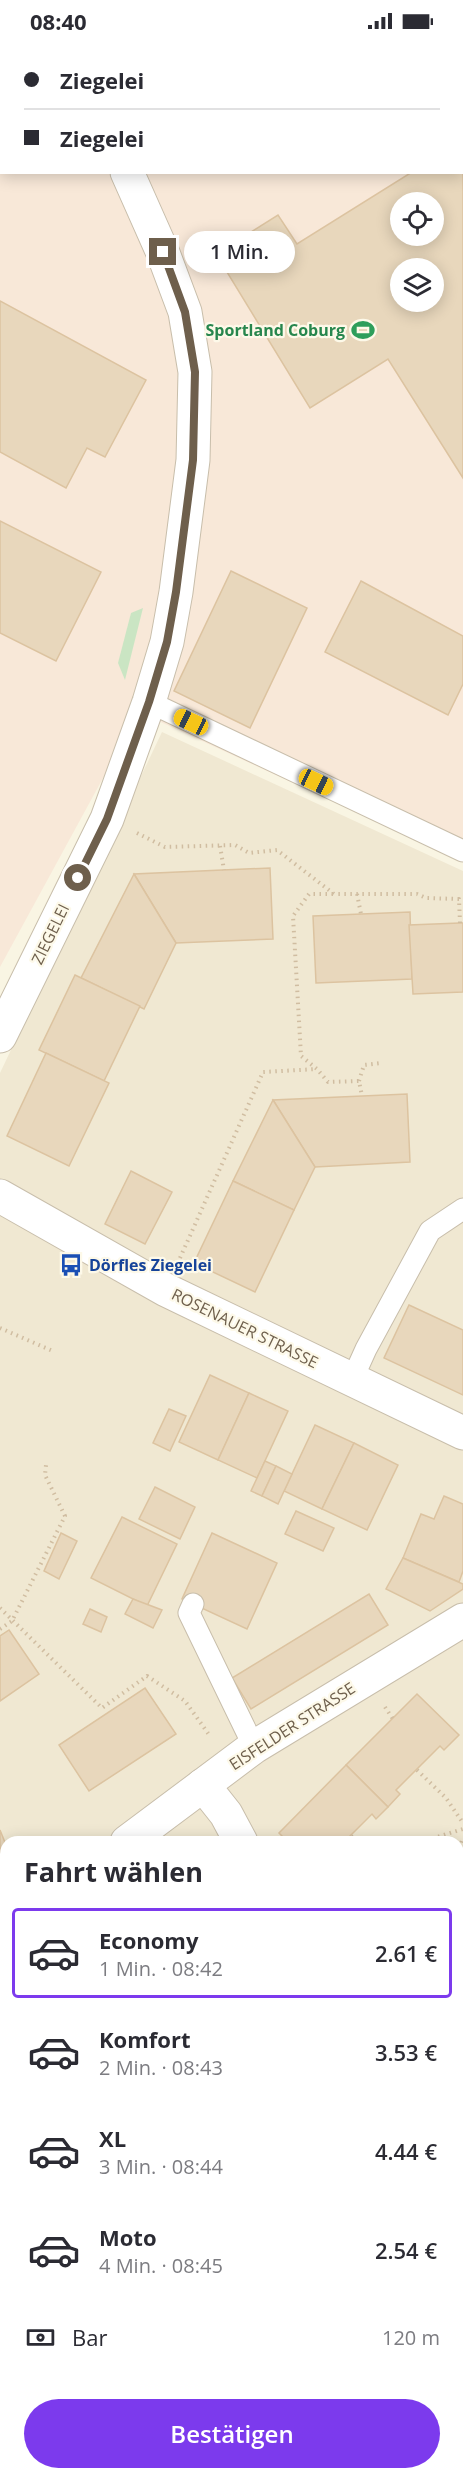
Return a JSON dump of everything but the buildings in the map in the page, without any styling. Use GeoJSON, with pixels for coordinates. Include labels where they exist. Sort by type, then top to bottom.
{"type":"FeatureCollection","features":[{"type":"Feature","properties":{"kind":"street","name":"ZIEGELEI"},"geometry":{"type":"LineString","coordinates":[[0,1036],[107,819],[149,702],[167,642],[176,592],[193,460],[195,372],[185,312],[163,252],[129,174]]}},
{"type":"Feature","properties":{"kind":"street","name":"ROSENAUER STRASSE"},"geometry":{"type":"LineString","coordinates":[[0,1196],[166,1290],[463,1433]]}},
{"type":"Feature","properties":{"kind":"street","name":"EISFELDER STRASSE"},"geometry":{"type":"LineString","coordinates":[[135,1836],[242,1756],[463,1620]]}},
{"type":"Feature","properties":{"kind":"street"},"geometry":{"type":"LineString","coordinates":[[203,1785],[226,1814],[238,1836]]}},
{"type":"Feature","properties":{"kind":"lane"},"geometry":{"type":"LineString","coordinates":[[149,702],[463,851]]}},
{"type":"Feature","properties":{"kind":"lane"},"geometry":{"type":"LineString","coordinates":[[352,1380],[366,1348],[430,1231],[463,1209]]}},
{"type":"Feature","properties":{"kind":"lane"},"geometry":{"type":"LineString","coordinates":[[193,1604],[189,1613],[242,1756]]}},
{"type":"Feature","properties":{"kind":"path"},"geometry":{"type":"LineString","coordinates":[[107,819],[165,847],[235,845],[249,853],[277,850],[334,894]]}},
{"type":"Feature","properties":{"kind":"path"},"geometry":{"type":"LineString","coordinates":[[220,846],[224,870]]}},
{"type":"Feature","properties":{"kind":"path"},"geometry":{"type":"LineString","coordinates":[[359,1081],[328,1082],[317,1068],[301,1056],[293,916],[309,894],[417,894],[426,898],[461,898],[460,923]]}},
{"type":"Feature","properties":{"kind":"path"},"geometry":{"type":"LineString","coordinates":[[357,894],[361,914]]}},
{"type":"Feature","properties":{"kind":"path"},"geometry":{"type":"LineString","coordinates":[[362,1096],[359,1081],[364,1065],[381,1063]]}},
{"type":"Feature","properties":{"kind":"path"},"geometry":{"type":"LineString","coordinates":[[166,1290],[263,1072],[317,1068]]}},
{"type":"Feature","properties":{"kind":"path"},"geometry":{"type":"LineString","coordinates":[[0,1328],[55,1353]]}},
{"type":"Feature","properties":{"kind":"path"},"geometry":{"type":"LineString","coordinates":[[0,1629],[12,1621],[65,1516],[45,1474],[46,1465]]}},
{"type":"Feature","properties":{"kind":"path"},"geometry":{"type":"LineString","coordinates":[[0,1608],[102,1708],[147,1676],[185,1701],[242,1756]]}},
{"type":"Feature","properties":{"kind":"path"},"geometry":{"type":"LineString","coordinates":[[382,1704],[393,1719]]}},
{"type":"Feature","properties":{"kind":"path"},"geometry":{"type":"LineString","coordinates":[[417,1770],[446,1798],[463,1823]]}},
{"type":"Feature","properties":{"kind":"path"},"geometry":{"type":"LineString","coordinates":[[440,1836],[463,1829]]}},
{"type":"Feature","properties":{"kind":"shaded area"},"geometry":{"type":"Polygon","coordinates":[[[0,174],[463,174],[463,861],[139,712],[0,967],[0,174]]]}},
{"type":"Feature","properties":{"kind":"shaded area"},"geometry":{"type":"Polygon","coordinates":[[[162,732],[463,871],[463,1836],[0,1836],[0,1073],[162,732]]]}},
{"type":"Feature","properties":{"kind":"green space"},"geometry":{"type":"Polygon","coordinates":[[[143,608],[125,680],[118,663],[131,613],[143,608]]]}},
{"type":"Feature","properties":{"kind":"place","name":"Sportland Coburg"},"geometry":{"type":"Point","coordinates":[363,330]}},
{"type":"Feature","properties":{"kind":"place","name":"Dörfles Ziegelei"},"geometry":{"type":"Point","coordinates":[71,1265]}},
{"type":"Feature","properties":{"kind":"route"},"geometry":{"type":"LineString","coordinates":[[78,878],[107,819],[149,702],[167,642],[176,592],[193,460],[195,372],[185,312],[163,252]]}}]}
